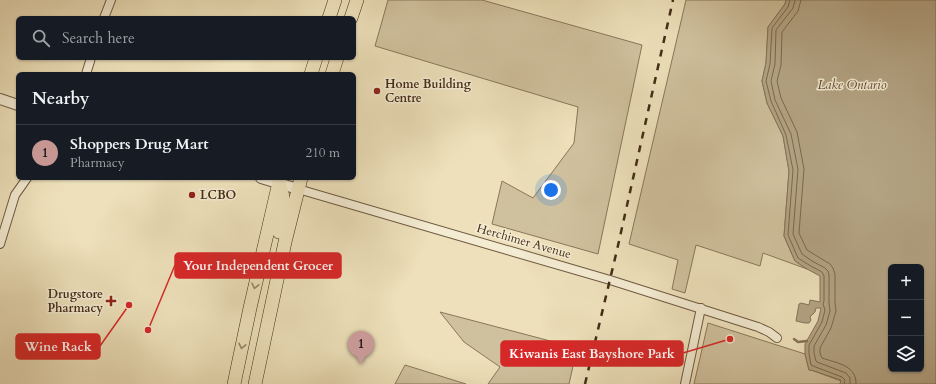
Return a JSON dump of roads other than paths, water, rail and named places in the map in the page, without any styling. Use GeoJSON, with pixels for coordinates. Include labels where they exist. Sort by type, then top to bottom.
{"type":"FeatureCollection","features":[{"type":"Feature","properties":{"kind":"main road"},"geometry":{"type":"LineString","coordinates":[[330,16],[335,0]]}},
{"type":"Feature","properties":{"kind":"main road"},"geometry":{"type":"LineString","coordinates":[[352,16],[357,0]]}},
{"type":"Feature","properties":{"kind":"main road"},"geometry":{"type":"LineString","coordinates":[[312,72],[315,60]]}},
{"type":"Feature","properties":{"kind":"main road"},"geometry":{"type":"LineString","coordinates":[[333,72],[336,60]]}},
{"type":"Feature","properties":{"kind":"main road"},"geometry":{"type":"LineString","coordinates":[[278,271],[275,252],[284,202],[279,181]]}},
{"type":"Feature","properties":{"kind":"main road"},"geometry":{"type":"LineString","coordinates":[[234,384],[279,181]]}},
{"type":"Feature","properties":{"kind":"main road"},"geometry":{"type":"LineString","coordinates":[[255,384],[298,182]]}},
{"type":"Feature","properties":{"kind":"street"},"geometry":{"type":"LineString","coordinates":[[105,16],[111,0]]}},
{"type":"Feature","properties":{"kind":"street"},"geometry":{"type":"LineString","coordinates":[[87,72],[90,60]]}},
{"type":"Feature","properties":{"kind":"street"},"geometry":{"type":"LineString","coordinates":[[0,99],[16,104]]}},
{"type":"Feature","properties":{"kind":"street"},"geometry":{"type":"LineString","coordinates":[[0,244],[15,195],[26,180]]}},
{"type":"Feature","properties":{"kind":"street","name":"Herchimer Avenue"},"geometry":{"type":"LineString","coordinates":[[279,181],[298,182],[701,308],[758,327],[777,338]]}},
{"type":"Feature","properties":{"kind":"street"},"geometry":{"type":"LineString","coordinates":[[685,384],[701,308]]}},
{"type":"Feature","properties":{"kind":"water","name":"Lake Ontario"},"geometry":{"type":"Polygon","coordinates":[[[786,0],[936,0],[936,384],[840,384],[841,380],[809,370],[805,354],[805,344],[818,321],[821,308],[816,308],[815,312],[810,317],[811,320],[809,323],[796,321],[799,304],[809,305],[810,300],[820,302],[820,276],[795,261],[784,236],[789,171],[783,136],[767,103],[762,81],[766,63],[768,27],[785,4],[786,0]]]}},
{"type":"Feature","properties":{"kind":"waterway"},"geometry":{"type":"LineString","coordinates":[[794,339],[798,342],[807,341]]}},
{"type":"Feature","properties":{"kind":"railway"},"geometry":{"type":"LineString","coordinates":[[585,384],[617,250],[673,0]]}},
{"type":"Feature","properties":{"kind":"place","name":"Home Building Centre"},"geometry":{"type":"Point","coordinates":[377,91]}},
{"type":"Feature","properties":{"kind":"place","name":"LCBO"},"geometry":{"type":"Point","coordinates":[192,195]}},
{"type":"Feature","properties":{"kind":"place","name":"Drugstore Pharmacy"},"geometry":{"type":"Point","coordinates":[111,301]}},
{"type":"Feature","properties":{"kind":"place","name":"Wine Rack"},"geometry":{"type":"Point","coordinates":[129,305]}},
{"type":"Feature","properties":{"kind":"place","name":"Your Independent Grocer"},"geometry":{"type":"Point","coordinates":[148,330]}},
{"type":"Feature","properties":{"kind":"place","name":"Kiwanis East Bayshore Park"},"geometry":{"type":"Point","coordinates":[730,339]}},
{"type":"Feature","properties":{"kind":"place","name":"Shoppers Drug Mart"},"geometry":{"type":"Point","coordinates":[361,364]}}]}
